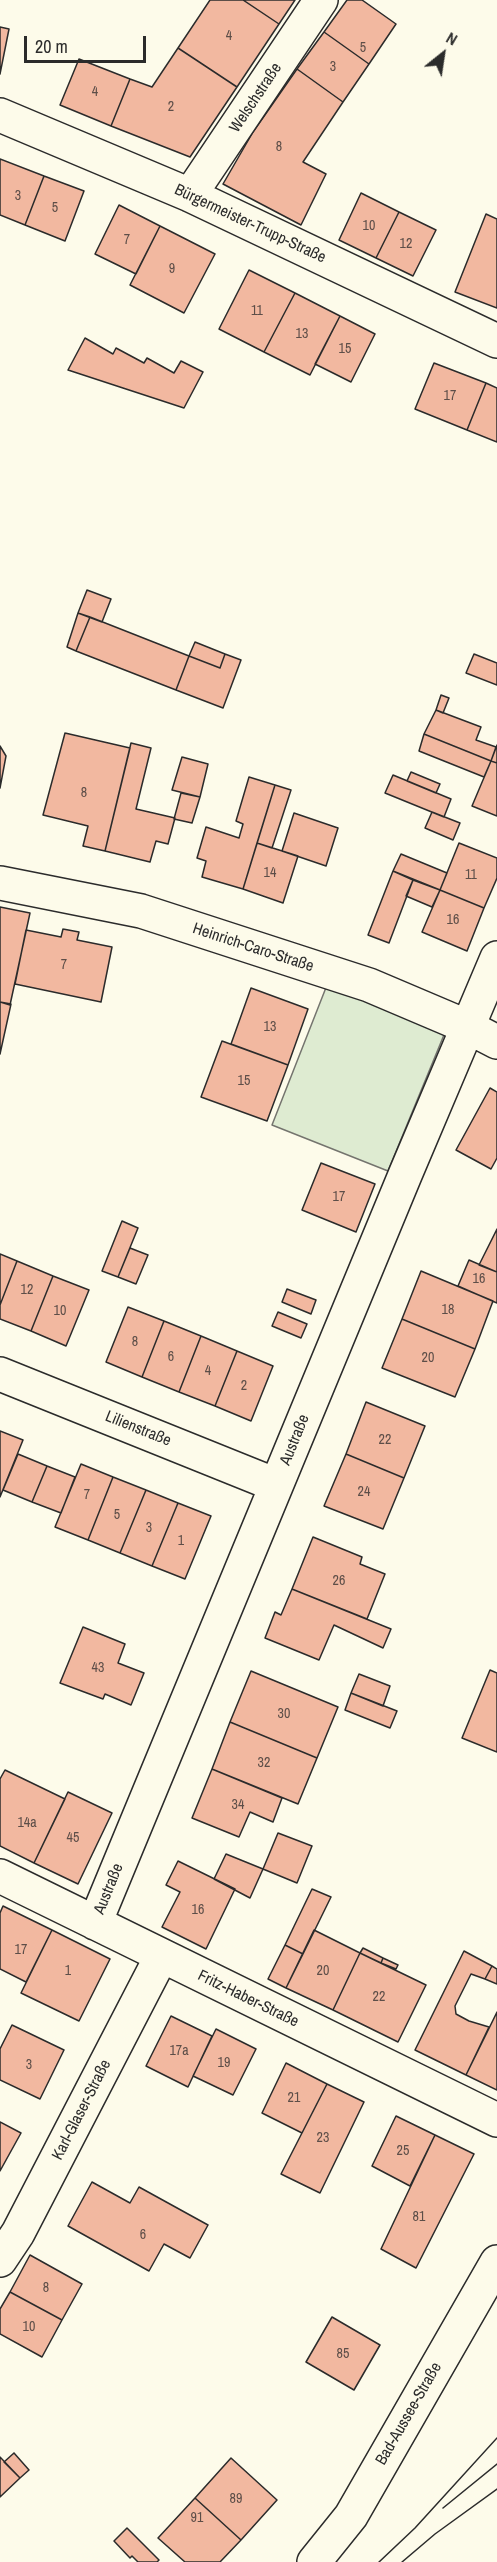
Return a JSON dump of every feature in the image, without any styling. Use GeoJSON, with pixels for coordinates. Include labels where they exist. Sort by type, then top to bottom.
{"type":"FeatureCollection","features":[{"type":"Feature","properties":{"kind":"street","name":"Welschstraße"},"geometry":{"type":"LineString","coordinates":[[190,195],[321,0]]}},
{"type":"Feature","properties":{"kind":"street","name":"Bürgermeister-Trupp-Straße"},"geometry":{"type":"LineString","coordinates":[[0,115],[190,195],[497,341]]}},
{"type":"Feature","properties":{"kind":"street","name":"Heinrich-Caro-Straße"},"geometry":{"type":"LineString","coordinates":[[0,883],[141,912],[369,985],[468,1027],[497,1042]]}},
{"type":"Feature","properties":{"kind":"street","name":"Austraße"},"geometry":{"type":"LineString","coordinates":[[95,1923],[497,958]]}},
{"type":"Feature","properties":{"kind":"street","name":"Lilienstraße"},"geometry":{"type":"LineString","coordinates":[[0,1374],[276,1485]]}},
{"type":"Feature","properties":{"kind":"street","name":"Fritz-Haber-Straße"},"geometry":{"type":"LineString","coordinates":[[0,1876],[497,2120]]}},
{"type":"Feature","properties":{"kind":"street","name":"Karl-Glaser-Straße"},"geometry":{"type":"LineString","coordinates":[[0,2260],[18,2233],[161,1957]]}},
{"type":"Feature","properties":{"kind":"street","name":"Bad-Aussee-Straße"},"geometry":{"type":"LineString","coordinates":[[314,2562],[351,2516],[493,2278]]}},
{"type":"Feature","properties":{"kind":"green space"},"geometry":{"type":"Polygon","coordinates":[[[327,985],[446,1030],[388,1171],[272,1125],[327,985]]]}},
{"type":"Feature","properties":{"kind":"building"},"geometry":{"type":"Polygon","coordinates":[[[210,0],[243,0],[279,24],[237,87],[178,48],[210,0]]]}},
{"type":"Feature","properties":{"kind":"building"},"geometry":{"type":"Polygon","coordinates":[[[243,0],[295,0],[279,24],[243,0]]]}},
{"type":"Feature","properties":{"kind":"building"},"geometry":{"type":"Polygon","coordinates":[[[347,0],[362,0],[396,24],[369,64],[324,32],[347,0]]]}},
{"type":"Feature","properties":{"kind":"building"},"geometry":{"type":"Polygon","coordinates":[[[0,27],[9,29],[0,74],[0,27]]]}},
{"type":"Feature","properties":{"kind":"building"},"geometry":{"type":"Polygon","coordinates":[[[324,32],[369,64],[343,102],[297,69],[324,32]]]}},
{"type":"Feature","properties":{"kind":"building"},"geometry":{"type":"Polygon","coordinates":[[[178,48],[237,87],[190,157],[111,126],[130,79],[152,87],[178,48]]]}},
{"type":"Feature","properties":{"kind":"building"},"geometry":{"type":"Polygon","coordinates":[[[79,59],[130,79],[111,126],[60,105],[79,59]]]}},
{"type":"Feature","properties":{"kind":"building"},"geometry":{"type":"Polygon","coordinates":[[[297,69],[343,102],[303,162],[326,174],[301,225],[223,184],[253,132],[297,69]]]}},
{"type":"Feature","properties":{"kind":"building"},"geometry":{"type":"Polygon","coordinates":[[[0,159],[44,176],[25,225],[0,215],[0,159]]]}},
{"type":"Feature","properties":{"kind":"building"},"geometry":{"type":"Polygon","coordinates":[[[44,176],[84,191],[65,241],[25,225],[44,176]]]}},
{"type":"Feature","properties":{"kind":"building"},"geometry":{"type":"Polygon","coordinates":[[[361,193],[399,212],[376,258],[339,240],[361,193]]]}},
{"type":"Feature","properties":{"kind":"building"},"geometry":{"type":"Polygon","coordinates":[[[119,205],[160,226],[136,274],[95,254],[119,205]]]}},
{"type":"Feature","properties":{"kind":"building"},"geometry":{"type":"Polygon","coordinates":[[[399,212],[436,230],[413,276],[376,258],[399,212]]]}},
{"type":"Feature","properties":{"kind":"building"},"geometry":{"type":"Polygon","coordinates":[[[486,214],[497,219],[497,308],[455,292],[486,214]]]}},
{"type":"Feature","properties":{"kind":"building"},"geometry":{"type":"Polygon","coordinates":[[[160,226],[215,254],[184,313],[130,285],[160,226]]]}},
{"type":"Feature","properties":{"kind":"building"},"geometry":{"type":"Polygon","coordinates":[[[249,270],[295,293],[264,352],[219,329],[249,270]]]}},
{"type":"Feature","properties":{"kind":"building"},"geometry":{"type":"Polygon","coordinates":[[[295,293],[340,316],[310,375],[264,352],[295,293]]]}},
{"type":"Feature","properties":{"kind":"building"},"geometry":{"type":"Polygon","coordinates":[[[340,316],[375,334],[351,382],[315,364],[340,316]]]}},
{"type":"Feature","properties":{"kind":"building"},"geometry":{"type":"Polygon","coordinates":[[[85,338],[113,354],[116,348],[144,363],[147,358],[174,373],[181,361],[203,372],[184,408],[68,370],[85,338]]]}},
{"type":"Feature","properties":{"kind":"building"},"geometry":{"type":"Polygon","coordinates":[[[434,363],[486,383],[467,430],[415,409],[434,363]]]}},
{"type":"Feature","properties":{"kind":"building"},"geometry":{"type":"Polygon","coordinates":[[[486,383],[497,388],[497,442],[467,430],[486,383]]]}},
{"type":"Feature","properties":{"kind":"building"},"geometry":{"type":"Polygon","coordinates":[[[87,590],[111,599],[102,622],[78,613],[87,590]]]}},
{"type":"Feature","properties":{"kind":"building"},"geometry":{"type":"Polygon","coordinates":[[[78,613],[90,617],[76,651],[67,647],[78,613]]]}},
{"type":"Feature","properties":{"kind":"building"},"geometry":{"type":"Polygon","coordinates":[[[90,617],[189,656],[176,690],[76,651],[90,617]]]}},
{"type":"Feature","properties":{"kind":"building"},"geometry":{"type":"Polygon","coordinates":[[[195,642],[225,654],[220,668],[189,656],[195,642]]]}},
{"type":"Feature","properties":{"kind":"building"},"geometry":{"type":"Polygon","coordinates":[[[225,654],[241,660],[223,708],[176,690],[189,656],[220,668],[225,654]]]}},
{"type":"Feature","properties":{"kind":"building"},"geometry":{"type":"Polygon","coordinates":[[[474,654],[497,663],[497,685],[466,673],[474,654]]]}},
{"type":"Feature","properties":{"kind":"building"},"geometry":{"type":"Polygon","coordinates":[[[441,695],[449,698],[443,713],[436,710],[441,695]]]}},
{"type":"Feature","properties":{"kind":"building"},"geometry":{"type":"Polygon","coordinates":[[[436,710],[481,727],[476,740],[496,747],[491,761],[424,734],[436,710]]]}},
{"type":"Feature","properties":{"kind":"building"},"geometry":{"type":"Polygon","coordinates":[[[65,733],[130,748],[105,851],[83,846],[88,826],[43,815],[65,733]]]}},
{"type":"Feature","properties":{"kind":"building"},"geometry":{"type":"Polygon","coordinates":[[[424,734],[491,761],[484,777],[419,751],[424,734]]]}},
{"type":"Feature","properties":{"kind":"building"},"geometry":{"type":"Polygon","coordinates":[[[131,743],[151,748],[136,809],[175,818],[168,844],[156,841],[150,862],[105,851],[131,743]]]}},
{"type":"Feature","properties":{"kind":"building"},"geometry":{"type":"Polygon","coordinates":[[[497,745],[497,763],[491,761],[497,745]]]}},
{"type":"Feature","properties":{"kind":"building"},"geometry":{"type":"Polygon","coordinates":[[[0,746],[6,756],[0,788],[0,746]]]}},
{"type":"Feature","properties":{"kind":"building"},"geometry":{"type":"Polygon","coordinates":[[[182,757],[208,764],[200,797],[172,790],[182,757]]]}},
{"type":"Feature","properties":{"kind":"building"},"geometry":{"type":"Polygon","coordinates":[[[491,761],[497,763],[497,816],[472,806],[491,761]]]}},
{"type":"Feature","properties":{"kind":"building"},"geometry":{"type":"Polygon","coordinates":[[[411,772],[440,784],[436,793],[407,781],[411,772]]]}},
{"type":"Feature","properties":{"kind":"building"},"geometry":{"type":"Polygon","coordinates":[[[393,775],[451,799],[444,817],[385,793],[393,775]]]}},
{"type":"Feature","properties":{"kind":"building"},"geometry":{"type":"Polygon","coordinates":[[[249,777],[275,785],[243,889],[202,877],[206,861],[197,858],[206,827],[239,838],[243,824],[236,821],[249,777]]]}},
{"type":"Feature","properties":{"kind":"building"},"geometry":{"type":"Polygon","coordinates":[[[275,785],[291,790],[272,848],[257,843],[275,785]]]}},
{"type":"Feature","properties":{"kind":"building"},"geometry":{"type":"Polygon","coordinates":[[[181,793],[200,797],[192,823],[174,819],[181,793]]]}},
{"type":"Feature","properties":{"kind":"building"},"geometry":{"type":"Polygon","coordinates":[[[432,812],[460,823],[453,840],[425,828],[432,812]]]}},
{"type":"Feature","properties":{"kind":"building"},"geometry":{"type":"Polygon","coordinates":[[[294,813],[338,828],[326,866],[282,851],[294,813]]]}},
{"type":"Feature","properties":{"kind":"building"},"geometry":{"type":"Polygon","coordinates":[[[257,843],[298,856],[283,903],[243,889],[257,843]]]}},
{"type":"Feature","properties":{"kind":"building"},"geometry":{"type":"Polygon","coordinates":[[[459,843],[497,858],[497,878],[484,908],[440,890],[459,843]]]}},
{"type":"Feature","properties":{"kind":"building"},"geometry":{"type":"Polygon","coordinates":[[[401,854],[447,873],[440,890],[393,871],[401,854]]]}},
{"type":"Feature","properties":{"kind":"building"},"geometry":{"type":"Polygon","coordinates":[[[393,871],[413,880],[389,943],[368,935],[393,871]]]}},
{"type":"Feature","properties":{"kind":"building"},"geometry":{"type":"Polygon","coordinates":[[[413,880],[440,890],[432,907],[406,896],[413,880]]]}},
{"type":"Feature","properties":{"kind":"building"},"geometry":{"type":"Polygon","coordinates":[[[440,890],[484,908],[467,951],[422,932],[440,890]]]}},
{"type":"Feature","properties":{"kind":"building"},"geometry":{"type":"Polygon","coordinates":[[[0,907],[30,913],[10,1005],[0,1002],[0,907]]]}},
{"type":"Feature","properties":{"kind":"building"},"geometry":{"type":"Polygon","coordinates":[[[63,929],[79,932],[77,940],[112,947],[101,1002],[15,984],[26,930],[61,937],[63,929]]]}},
{"type":"Feature","properties":{"kind":"building"},"geometry":{"type":"Polygon","coordinates":[[[251,988],[308,1009],[288,1065],[231,1044],[251,988]]]}},
{"type":"Feature","properties":{"kind":"building"},"geometry":{"type":"Polygon","coordinates":[[[0,1002],[11,1004],[0,1054],[0,1002]]]}},
{"type":"Feature","properties":{"kind":"building"},"geometry":{"type":"Polygon","coordinates":[[[222,1041],[288,1065],[267,1121],[201,1097],[222,1041]]]}},
{"type":"Feature","properties":{"kind":"building"},"geometry":{"type":"Polygon","coordinates":[[[490,1088],[497,1092],[497,1158],[491,1169],[456,1150],[490,1088]]]}},
{"type":"Feature","properties":{"kind":"building"},"geometry":{"type":"Polygon","coordinates":[[[321,1163],[375,1184],[356,1232],[302,1210],[321,1163]]]}},
{"type":"Feature","properties":{"kind":"building"},"geometry":{"type":"Polygon","coordinates":[[[122,1221],[138,1228],[118,1277],[102,1271],[122,1221]]]}},
{"type":"Feature","properties":{"kind":"building"},"geometry":{"type":"Polygon","coordinates":[[[497,1229],[497,1272],[479,1265],[497,1229]]]}},
{"type":"Feature","properties":{"kind":"building"},"geometry":{"type":"Polygon","coordinates":[[[130,1248],[148,1255],[136,1284],[118,1277],[130,1248]]]}},
{"type":"Feature","properties":{"kind":"building"},"geometry":{"type":"Polygon","coordinates":[[[0,1254],[17,1261],[0,1305],[0,1254]]]}},
{"type":"Feature","properties":{"kind":"building"},"geometry":{"type":"Polygon","coordinates":[[[469,1260],[497,1272],[497,1303],[458,1286],[469,1260]]]}},
{"type":"Feature","properties":{"kind":"building"},"geometry":{"type":"Polygon","coordinates":[[[17,1261],[53,1276],[31,1331],[0,1319],[0,1305],[17,1261]]]}},
{"type":"Feature","properties":{"kind":"building"},"geometry":{"type":"Polygon","coordinates":[[[421,1271],[493,1301],[475,1349],[402,1319],[421,1271]]]}},
{"type":"Feature","properties":{"kind":"building"},"geometry":{"type":"Polygon","coordinates":[[[53,1276],[89,1290],[66,1346],[31,1331],[53,1276]]]}},
{"type":"Feature","properties":{"kind":"building"},"geometry":{"type":"Polygon","coordinates":[[[287,1289],[316,1300],[311,1314],[282,1302],[287,1289]]]}},
{"type":"Feature","properties":{"kind":"building"},"geometry":{"type":"Polygon","coordinates":[[[128,1307],[164,1321],[142,1377],[106,1362],[128,1307]]]}},
{"type":"Feature","properties":{"kind":"building"},"geometry":{"type":"Polygon","coordinates":[[[278,1312],[307,1324],[301,1338],[272,1326],[278,1312]]]}},
{"type":"Feature","properties":{"kind":"building"},"geometry":{"type":"Polygon","coordinates":[[[402,1319],[475,1349],[455,1397],[382,1368],[402,1319]]]}},
{"type":"Feature","properties":{"kind":"building"},"geometry":{"type":"Polygon","coordinates":[[[164,1321],[201,1336],[179,1392],[142,1377],[164,1321]]]}},
{"type":"Feature","properties":{"kind":"building"},"geometry":{"type":"Polygon","coordinates":[[[201,1336],[237,1351],[215,1406],[179,1392],[201,1336]]]}},
{"type":"Feature","properties":{"kind":"building"},"geometry":{"type":"Polygon","coordinates":[[[237,1351],[273,1366],[251,1421],[215,1406],[237,1351]]]}},
{"type":"Feature","properties":{"kind":"building"},"geometry":{"type":"Polygon","coordinates":[[[366,1402],[425,1426],[404,1478],[346,1454],[366,1402]]]}},
{"type":"Feature","properties":{"kind":"building"},"geometry":{"type":"Polygon","coordinates":[[[0,1431],[23,1440],[0,1497],[0,1431]]]}},
{"type":"Feature","properties":{"kind":"building"},"geometry":{"type":"Polygon","coordinates":[[[18,1454],[47,1466],[32,1502],[3,1490],[18,1454]]]}},
{"type":"Feature","properties":{"kind":"building"},"geometry":{"type":"Polygon","coordinates":[[[346,1454],[404,1478],[383,1529],[324,1506],[346,1454]]]}},
{"type":"Feature","properties":{"kind":"building"},"geometry":{"type":"Polygon","coordinates":[[[81,1464],[113,1477],[88,1540],[55,1527],[81,1464]]]}},
{"type":"Feature","properties":{"kind":"building"},"geometry":{"type":"Polygon","coordinates":[[[47,1466],[75,1477],[61,1513],[32,1502],[47,1466]]]}},
{"type":"Feature","properties":{"kind":"building"},"geometry":{"type":"Polygon","coordinates":[[[113,1477],[146,1490],[120,1553],[88,1540],[113,1477]]]}},
{"type":"Feature","properties":{"kind":"building"},"geometry":{"type":"Polygon","coordinates":[[[146,1490],[178,1503],[152,1566],[120,1553],[146,1490]]]}},
{"type":"Feature","properties":{"kind":"building"},"geometry":{"type":"Polygon","coordinates":[[[178,1503],[211,1516],[185,1579],[152,1566],[178,1503]]]}},
{"type":"Feature","properties":{"kind":"building"},"geometry":{"type":"Polygon","coordinates":[[[313,1537],[362,1557],[360,1564],[385,1574],[367,1619],[292,1589],[313,1537]]]}},
{"type":"Feature","properties":{"kind":"building"},"geometry":{"type":"Polygon","coordinates":[[[292,1589],[391,1629],[383,1648],[334,1625],[319,1660],[265,1638],[275,1612],[281,1615],[292,1589]]]}},
{"type":"Feature","properties":{"kind":"building"},"geometry":{"type":"Polygon","coordinates":[[[83,1627],[125,1644],[118,1663],[144,1673],[131,1705],[105,1694],[103,1699],[60,1683],[83,1627]]]}},
{"type":"Feature","properties":{"kind":"building"},"geometry":{"type":"Polygon","coordinates":[[[490,1670],[497,1673],[497,1752],[462,1738],[490,1670]]]}},
{"type":"Feature","properties":{"kind":"building"},"geometry":{"type":"Polygon","coordinates":[[[251,1671],[338,1707],[317,1758],[230,1722],[251,1671]]]}},
{"type":"Feature","properties":{"kind":"building"},"geometry":{"type":"Polygon","coordinates":[[[359,1674],[390,1686],[383,1706],[351,1693],[359,1674]]]}},
{"type":"Feature","properties":{"kind":"building"},"geometry":{"type":"Polygon","coordinates":[[[351,1693],[397,1711],[390,1728],[345,1710],[351,1693]]]}},
{"type":"Feature","properties":{"kind":"building"},"geometry":{"type":"Polygon","coordinates":[[[230,1722],[317,1758],[298,1804],[212,1769],[230,1722]]]}},
{"type":"Feature","properties":{"kind":"building"},"geometry":{"type":"Polygon","coordinates":[[[212,1769],[282,1798],[273,1822],[250,1812],[239,1837],[192,1818],[212,1769]]]}},
{"type":"Feature","properties":{"kind":"building"},"geometry":{"type":"Polygon","coordinates":[[[5,1770],[65,1799],[34,1863],[0,1846],[0,1779],[5,1770]]]}},
{"type":"Feature","properties":{"kind":"building"},"geometry":{"type":"Polygon","coordinates":[[[68,1792],[112,1813],[78,1884],[34,1863],[68,1792]]]}},
{"type":"Feature","properties":{"kind":"building"},"geometry":{"type":"Polygon","coordinates":[[[278,1833],[312,1846],[297,1883],[263,1869],[278,1833]]]}},
{"type":"Feature","properties":{"kind":"building"},"geometry":{"type":"Polygon","coordinates":[[[226,1854],[263,1869],[250,1898],[214,1879],[226,1854]]]}},
{"type":"Feature","properties":{"kind":"building"},"geometry":{"type":"Polygon","coordinates":[[[178,1861],[235,1889],[206,1949],[162,1927],[180,1892],[166,1885],[178,1861]]]}},
{"type":"Feature","properties":{"kind":"building"},"geometry":{"type":"Polygon","coordinates":[[[312,1889],[331,1897],[303,1954],[285,1945],[312,1889]]]}},
{"type":"Feature","properties":{"kind":"building"},"geometry":{"type":"Polygon","coordinates":[[[3,1906],[52,1930],[26,1982],[0,1969],[0,1913],[3,1906]]]}},
{"type":"Feature","properties":{"kind":"building"},"geometry":{"type":"Polygon","coordinates":[[[52,1930],[110,1959],[79,2021],[21,1993],[52,1930]]]}},
{"type":"Feature","properties":{"kind":"building"},"geometry":{"type":"Polygon","coordinates":[[[314,1930],[360,1953],[333,2010],[286,1988],[314,1930]]]}},
{"type":"Feature","properties":{"kind":"building"},"geometry":{"type":"Polygon","coordinates":[[[285,1945],[303,1954],[286,1988],[268,1979],[285,1945]]]}},
{"type":"Feature","properties":{"kind":"building"},"geometry":{"type":"Polygon","coordinates":[[[363,1948],[383,1958],[381,1963],[360,1953],[363,1948]]]}},
{"type":"Feature","properties":{"kind":"building"},"geometry":{"type":"Polygon","coordinates":[[[464,1951],[492,1966],[485,1979],[471,1974],[455,2006],[456,2014],[489,2027],[466,2075],[415,2050],[464,1951]]]}},
{"type":"Feature","properties":{"kind":"building"},"geometry":{"type":"Polygon","coordinates":[[[360,1953],[426,1985],[398,2042],[333,2010],[360,1953]]]}},
{"type":"Feature","properties":{"kind":"building"},"geometry":{"type":"Polygon","coordinates":[[[383,1958],[398,1965],[396,1969],[381,1963],[383,1958]]]}},
{"type":"Feature","properties":{"kind":"building"},"geometry":{"type":"Polygon","coordinates":[[[492,1966],[497,1969],[497,1984],[485,1979],[492,1966]]]}},
{"type":"Feature","properties":{"kind":"building"},"geometry":{"type":"Polygon","coordinates":[[[497,2012],[497,2090],[466,2075],[497,2012]]]}},
{"type":"Feature","properties":{"kind":"building"},"geometry":{"type":"Polygon","coordinates":[[[171,2016],[212,2036],[188,2087],[146,2066],[171,2016]]]}},
{"type":"Feature","properties":{"kind":"building"},"geometry":{"type":"Polygon","coordinates":[[[12,2025],[64,2050],[40,2099],[0,2080],[0,2049],[12,2025]]]}},
{"type":"Feature","properties":{"kind":"building"},"geometry":{"type":"Polygon","coordinates":[[[216,2029],[256,2049],[233,2095],[193,2076],[216,2029]]]}},
{"type":"Feature","properties":{"kind":"building"},"geometry":{"type":"Polygon","coordinates":[[[286,2063],[327,2084],[302,2133],[262,2113],[286,2063]]]}},
{"type":"Feature","properties":{"kind":"building"},"geometry":{"type":"Polygon","coordinates":[[[327,2084],[364,2102],[320,2193],[281,2174],[327,2084]]]}},
{"type":"Feature","properties":{"kind":"building"},"geometry":{"type":"Polygon","coordinates":[[[396,2116],[435,2135],[410,2186],[372,2166],[396,2116]]]}},
{"type":"Feature","properties":{"kind":"building"},"geometry":{"type":"Polygon","coordinates":[[[0,2122],[21,2133],[0,2171],[0,2122]]]}},
{"type":"Feature","properties":{"kind":"building"},"geometry":{"type":"Polygon","coordinates":[[[435,2135],[474,2154],[416,2268],[381,2249],[435,2135]]]}},
{"type":"Feature","properties":{"kind":"building"},"geometry":{"type":"Polygon","coordinates":[[[92,2182],[130,2203],[139,2187],[208,2225],[190,2258],[164,2244],[149,2271],[68,2226],[92,2182]]]}},
{"type":"Feature","properties":{"kind":"building"},"geometry":{"type":"Polygon","coordinates":[[[30,2255],[82,2284],[62,2320],[10,2292],[30,2255]]]}},
{"type":"Feature","properties":{"kind":"building"},"geometry":{"type":"Polygon","coordinates":[[[10,2292],[62,2320],[42,2357],[0,2334],[0,2309],[10,2292]]]}},
{"type":"Feature","properties":{"kind":"building"},"geometry":{"type":"Polygon","coordinates":[[[332,2317],[380,2345],[354,2390],[306,2362],[332,2317]]]}},
{"type":"Feature","properties":{"kind":"building"},"geometry":{"type":"Polygon","coordinates":[[[14,2453],[29,2470],[20,2478],[4,2462],[14,2453]]]}},
{"type":"Feature","properties":{"kind":"building"},"geometry":{"type":"Polygon","coordinates":[[[0,2457],[20,2478],[0,2497],[0,2457]]]}},
{"type":"Feature","properties":{"kind":"building"},"geometry":{"type":"Polygon","coordinates":[[[231,2458],[277,2500],[241,2540],[195,2498],[231,2458]]]}},
{"type":"Feature","properties":{"kind":"building"},"geometry":{"type":"Polygon","coordinates":[[[195,2498],[241,2540],[220,2562],[185,2562],[158,2538],[195,2498]]]}},
{"type":"Feature","properties":{"kind":"building"},"geometry":{"type":"Polygon","coordinates":[[[127,2528],[159,2560],[157,2562],[138,2562],[132,2556],[130,2558],[114,2541],[127,2528]]]}},
{"type":"Feature","properties":{"kind":"tram line"},"geometry":{"type":"LineString","coordinates":[[379,2562],[415,2528],[497,2438]]}},
{"type":"Feature","properties":{"kind":"tram line"},"geometry":{"type":"LineString","coordinates":[[443,2508],[497,2464]]}},
{"type":"Feature","properties":{"kind":"tram line"},"geometry":{"type":"LineString","coordinates":[[402,2562],[435,2534],[497,2489]]}}]}
